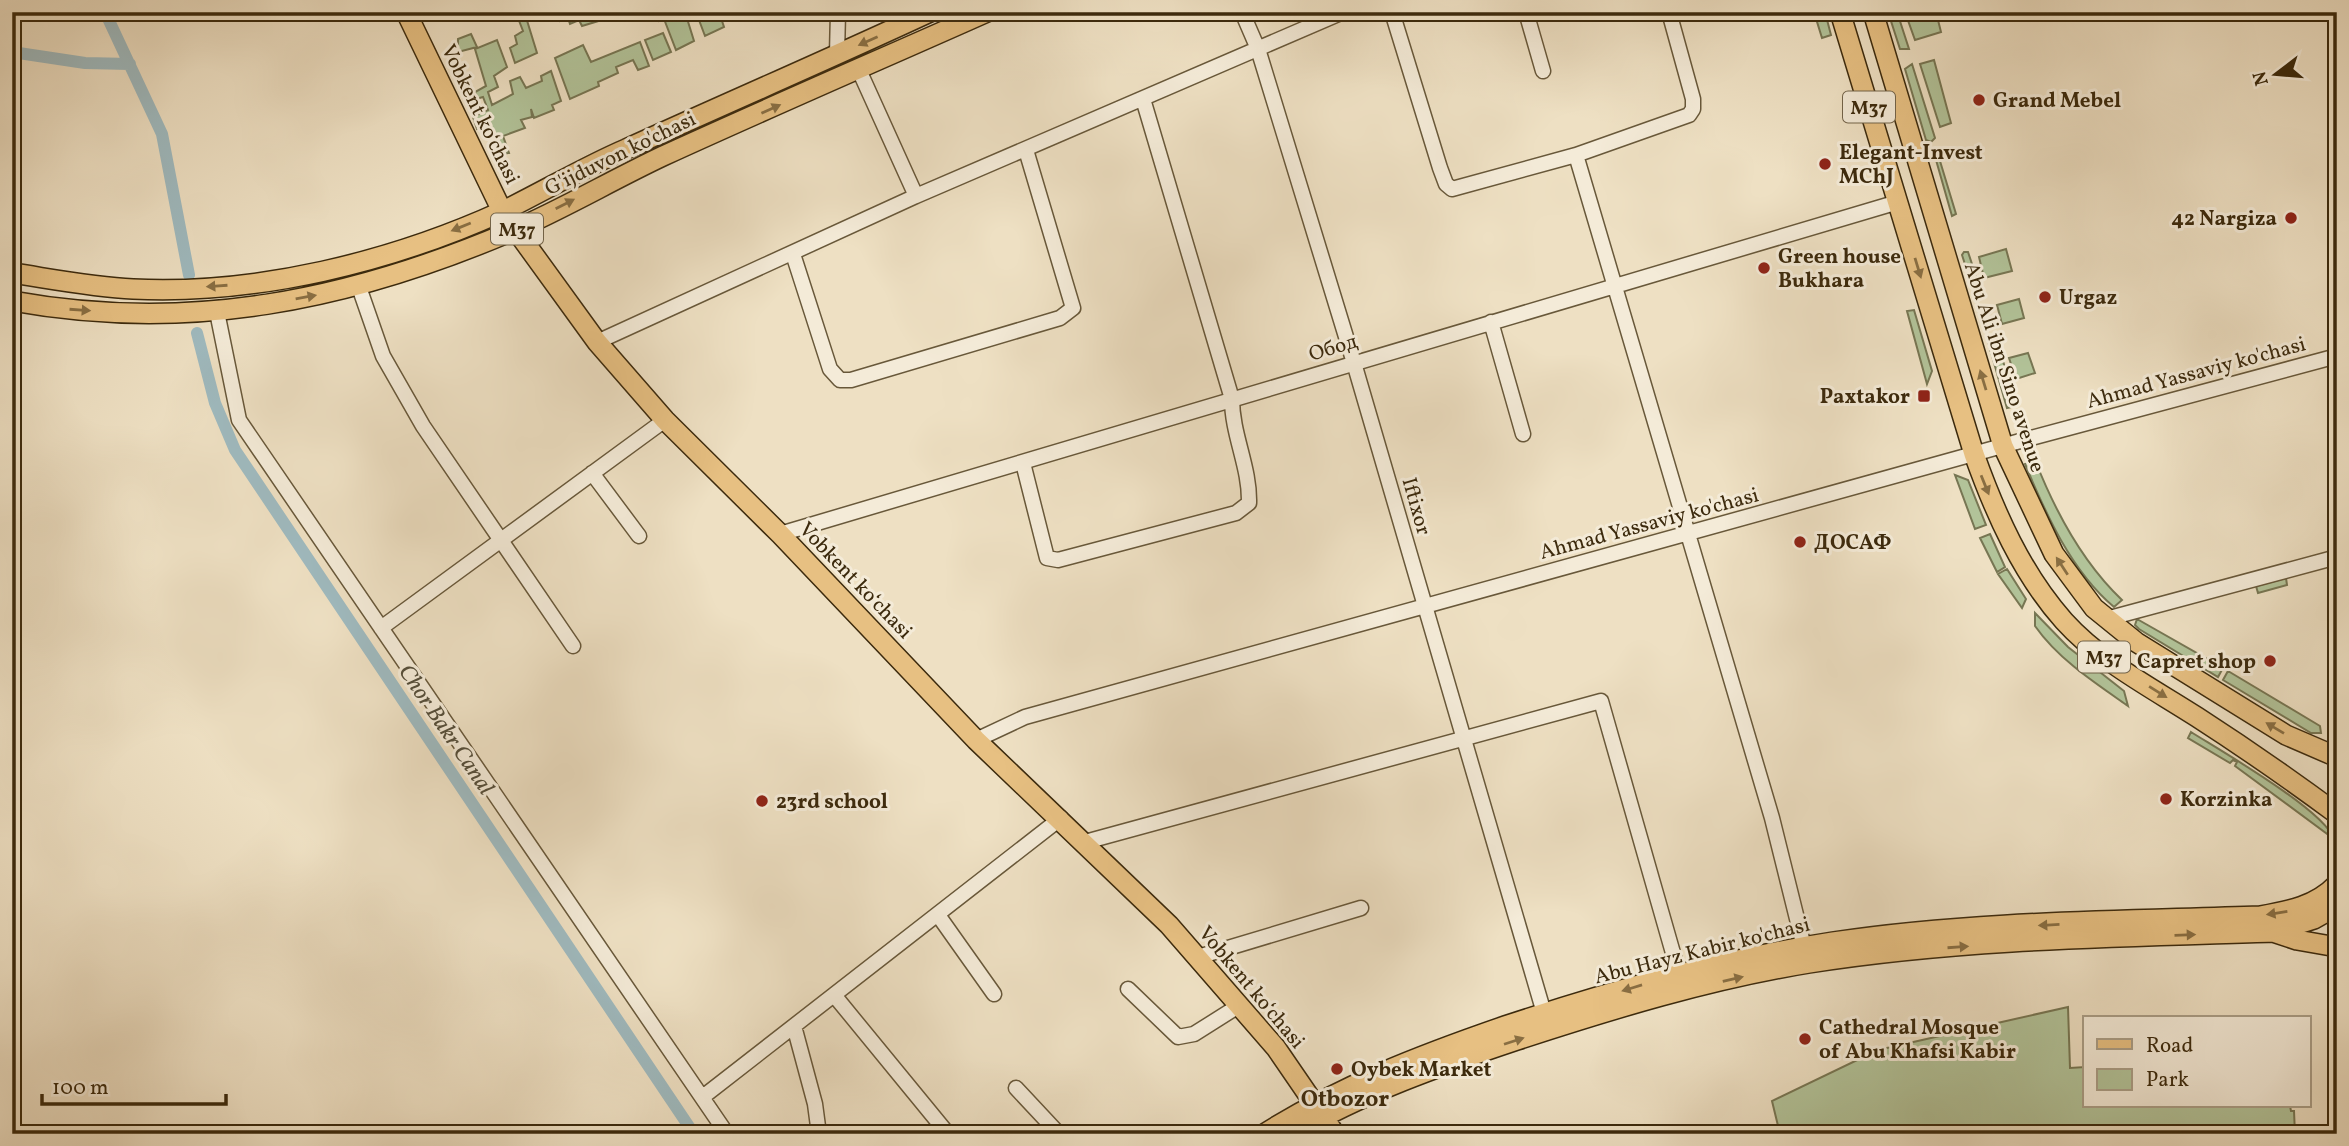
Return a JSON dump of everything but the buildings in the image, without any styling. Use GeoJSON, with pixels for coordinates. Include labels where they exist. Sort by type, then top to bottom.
{"type":"FeatureCollection","features":[{"type":"Feature","properties":{"kind":"main road","name":"Vobkent koʻchasi"},"geometry":{"type":"LineString","coordinates":[[406,12],[502,211],[597,342],[665,420],[780,534],[976,740],[1061,818],[1198,957],[1240,1005],[1335,1134]]}},
{"type":"Feature","properties":{"kind":"main road","name":"G'ijduvon ko'chasi"},"geometry":{"type":"LineString","coordinates":[[12,273],[132,289],[236,285],[309,272],[402,250],[502,211],[613,155],[930,12]]}},
{"type":"Feature","properties":{"kind":"main road","name":"G'ijduvon ko'chasi"},"geometry":{"type":"LineString","coordinates":[[12,300],[46,307],[166,315],[217,312],[359,287],[514,230],[599,186],[987,12]]}},
{"type":"Feature","properties":{"kind":"main road","name":"M37"},"geometry":{"type":"LineString","coordinates":[[1840,12],[1973,454],[2014,547],[2044,596],[2073,630],[2109,660],[2265,761],[2337,813]]}},
{"type":"Feature","properties":{"kind":"main road","name":"Abu Ali ibn Sino avenue"},"geometry":{"type":"LineString","coordinates":[[1873,12],[2003,446],[2032,513],[2054,554],[2082,594],[2106,619],[2136,642],[2286,735],[2337,757]]}},
{"type":"Feature","properties":{"kind":"main road","name":"M37"},"geometry":{"type":"LineString","coordinates":[[2337,793],[2337,813]]}},
{"type":"Feature","properties":{"kind":"main road","name":"Abu Hayz Kabir ko'chasi"},"geometry":{"type":"LineString","coordinates":[[1293,1134],[1319,1109],[1490,1049],[1736,978],[1805,964],[1916,950],[2260,916],[2290,911],[2318,900],[2337,884]]}},
{"type":"Feature","properties":{"kind":"main road","name":"Abu Hayz Kabir ko'chasi"},"geometry":{"type":"LineString","coordinates":[[1264,1134],[1427,1054],[1544,1013],[1679,974],[1804,947],[1934,930],[2152,928],[2273,932],[2314,919],[2337,906]]}},
{"type":"Feature","properties":{"kind":"main road"},"geometry":{"type":"LineString","coordinates":[[2273,932],[2297,940],[2337,947]]}},
{"type":"Feature","properties":{"kind":"street"},"geometry":{"type":"LineString","coordinates":[[837,54],[838,12]]}},
{"type":"Feature","properties":{"kind":"street","name":"Iftixor"},"geometry":{"type":"LineString","coordinates":[[1242,12],[1258,49],[1354,363],[1544,1013]]}},
{"type":"Feature","properties":{"kind":"street"},"geometry":{"type":"LineString","coordinates":[[597,342],[916,196],[1343,12]]}},
{"type":"Feature","properties":{"kind":"street"},"geometry":{"type":"LineString","coordinates":[[1392,12],[1446,184],[1452,189],[1576,155],[1684,119],[1693,109],[1669,12]]}},
{"type":"Feature","properties":{"kind":"street"},"geometry":{"type":"LineString","coordinates":[[1526,12],[1543,71]]}},
{"type":"Feature","properties":{"kind":"street"},"geometry":{"type":"LineString","coordinates":[[1883,48],[1885,12]]}},
{"type":"Feature","properties":{"kind":"street"},"geometry":{"type":"LineString","coordinates":[[859,70],[916,196]]}},
{"type":"Feature","properties":{"kind":"street"},"geometry":{"type":"LineString","coordinates":[[1023,463],[1047,558],[1058,560],[1236,513],[1249,503],[1250,482],[1236,435],[1233,399],[1143,99]]}},
{"type":"Feature","properties":{"kind":"street"},"geometry":{"type":"LineString","coordinates":[[793,254],[831,369],[840,380],[851,380],[1060,318],[1073,308],[1026,150]]}},
{"type":"Feature","properties":{"kind":"street"},"geometry":{"type":"LineString","coordinates":[[1576,155],[1772,818],[1804,947]]}},
{"type":"Feature","properties":{"kind":"street","name":"Обод"},"geometry":{"type":"LineString","coordinates":[[780,534],[1898,202]]}},
{"type":"Feature","properties":{"kind":"street"},"geometry":{"type":"LineString","coordinates":[[359,287],[383,356],[423,426],[573,646]]}},
{"type":"Feature","properties":{"kind":"street"},"geometry":{"type":"LineString","coordinates":[[217,312],[239,420],[704,1096],[727,1134]]}},
{"type":"Feature","properties":{"kind":"street"},"geometry":{"type":"LineString","coordinates":[[1491,322],[1523,434]]}},
{"type":"Feature","properties":{"kind":"street","name":"Ahmad Yassaviy ko'chasi"},"geometry":{"type":"LineString","coordinates":[[976,740],[1025,717],[2337,356]]}},
{"type":"Feature","properties":{"kind":"street"},"geometry":{"type":"LineString","coordinates":[[381,628],[665,420]]}},
{"type":"Feature","properties":{"kind":"street"},"geometry":{"type":"LineString","coordinates":[[592,473],[639,536]]}},
{"type":"Feature","properties":{"kind":"street"},"geometry":{"type":"LineString","coordinates":[[2106,619],[2337,557]]}},
{"type":"Feature","properties":{"kind":"street"},"geometry":{"type":"LineString","coordinates":[[1085,842],[1601,701],[1679,974]]}},
{"type":"Feature","properties":{"kind":"street"},"geometry":{"type":"LineString","coordinates":[[704,1096],[1061,818]]}},
{"type":"Feature","properties":{"kind":"street"},"geometry":{"type":"LineString","coordinates":[[1198,957],[1361,908]]}},
{"type":"Feature","properties":{"kind":"street"},"geometry":{"type":"LineString","coordinates":[[939,915],[994,994]]}},
{"type":"Feature","properties":{"kind":"street"},"geometry":{"type":"LineString","coordinates":[[1128,989],[1178,1037],[1194,1034],[1240,1005]]}},
{"type":"Feature","properties":{"kind":"street"},"geometry":{"type":"LineString","coordinates":[[834,995],[948,1134]]}},
{"type":"Feature","properties":{"kind":"street"},"geometry":{"type":"LineString","coordinates":[[794,1026],[815,1104],[819,1134]]}},
{"type":"Feature","properties":{"kind":"street"},"geometry":{"type":"LineString","coordinates":[[1016,1088],[1059,1134]]}},
{"type":"Feature","properties":{"kind":"green space"},"geometry":{"type":"Polygon","coordinates":[[[557,12],[603,12],[605,19],[582,26],[579,20],[570,24],[568,18],[560,21],[557,12]]]}},
{"type":"Feature","properties":{"kind":"green space"},"geometry":{"type":"Polygon","coordinates":[[[655,12],[685,12],[694,41],[676,50],[664,19],[659,21],[655,12]]]}},
{"type":"Feature","properties":{"kind":"green space"},"geometry":{"type":"Polygon","coordinates":[[[696,12],[719,12],[724,27],[705,36],[696,12]]]}},
{"type":"Feature","properties":{"kind":"green space"},"geometry":{"type":"Polygon","coordinates":[[[1814,12],[1825,12],[1831,35],[1822,38],[1814,12]]]}},
{"type":"Feature","properties":{"kind":"green space"},"geometry":{"type":"Polygon","coordinates":[[[1892,12],[1897,12],[1909,49],[1900,49],[1890,18],[1892,12]]]}},
{"type":"Feature","properties":{"kind":"green space"},"geometry":{"type":"Polygon","coordinates":[[[1905,12],[1936,12],[1941,32],[1915,40],[1905,12]]]}},
{"type":"Feature","properties":{"kind":"green space"},"geometry":{"type":"Polygon","coordinates":[[[525,14],[537,53],[515,63],[510,48],[517,44],[515,36],[523,31],[518,18],[525,14]]]}},
{"type":"Feature","properties":{"kind":"green space"},"geometry":{"type":"Polygon","coordinates":[[[663,33],[671,52],[653,60],[645,40],[663,33]]]}},
{"type":"Feature","properties":{"kind":"green space"},"geometry":{"type":"Polygon","coordinates":[[[471,34],[477,47],[458,52],[458,39],[471,34]]]}},
{"type":"Feature","properties":{"kind":"green space"},"geometry":{"type":"Polygon","coordinates":[[[497,40],[507,67],[494,76],[498,87],[488,92],[492,105],[513,94],[510,81],[520,77],[526,88],[542,81],[541,76],[551,71],[561,101],[552,105],[554,110],[534,118],[531,109],[532,117],[521,120],[525,128],[503,136],[509,153],[503,154],[490,125],[477,129],[473,117],[488,110],[483,97],[476,99],[475,92],[486,86],[475,49],[497,40]]]}},
{"type":"Feature","properties":{"kind":"green space"},"geometry":{"type":"Polygon","coordinates":[[[640,42],[649,66],[638,70],[633,60],[616,67],[618,73],[598,82],[599,86],[570,99],[555,58],[583,45],[591,62],[640,42]]]}},
{"type":"Feature","properties":{"kind":"green space"},"geometry":{"type":"Polygon","coordinates":[[[1934,60],[1951,123],[1940,127],[1920,64],[1934,60]]]}},
{"type":"Feature","properties":{"kind":"green space"},"geometry":{"type":"Polygon","coordinates":[[[1912,64],[1935,138],[1931,142],[1926,140],[1905,69],[1912,64]]]}},
{"type":"Feature","properties":{"kind":"green space"},"geometry":{"type":"Polygon","coordinates":[[[1936,160],[1940,161],[1956,214],[1952,216],[1936,160]]]}},
{"type":"Feature","properties":{"kind":"green space"},"geometry":{"type":"Polygon","coordinates":[[[2006,249],[2012,271],[1984,278],[1979,257],[2006,249]]]}},
{"type":"Feature","properties":{"kind":"green space"},"geometry":{"type":"Polygon","coordinates":[[[1968,252],[1978,282],[1976,284],[1971,283],[1962,255],[1968,252]]]}},
{"type":"Feature","properties":{"kind":"green space"},"geometry":{"type":"Polygon","coordinates":[[[2019,299],[2024,318],[2002,324],[1997,305],[2019,299]]]}},
{"type":"Feature","properties":{"kind":"green space"},"geometry":{"type":"Polygon","coordinates":[[[1914,310],[1932,371],[1927,384],[1907,311],[1914,310]]]}},
{"type":"Feature","properties":{"kind":"green space"},"geometry":{"type":"Polygon","coordinates":[[[1997,340],[2016,406],[2007,408],[1988,342],[1997,340]]]}},
{"type":"Feature","properties":{"kind":"green space"},"geometry":{"type":"Polygon","coordinates":[[[2028,353],[2035,373],[2016,379],[2009,358],[2028,353]]]}},
{"type":"Feature","properties":{"kind":"green space"},"geometry":{"type":"Polygon","coordinates":[[[2035,460],[2071,535],[2094,569],[2122,600],[2114,607],[2085,577],[2061,541],[2025,464],[2035,460]]]}},
{"type":"Feature","properties":{"kind":"green space"},"geometry":{"type":"Polygon","coordinates":[[[1955,475],[1968,480],[1986,525],[1975,529],[1955,475]]]}},
{"type":"Feature","properties":{"kind":"green space"},"geometry":{"type":"Polygon","coordinates":[[[1990,534],[2005,567],[1997,572],[1980,538],[1990,534]]]}},
{"type":"Feature","properties":{"kind":"green space"},"geometry":{"type":"Polygon","coordinates":[[[2007,569],[2026,599],[2022,608],[1998,574],[2007,569]]]}},
{"type":"Feature","properties":{"kind":"green space"},"geometry":{"type":"Polygon","coordinates":[[[2286,578],[2287,585],[2258,593],[2256,586],[2286,578]]]}},
{"type":"Feature","properties":{"kind":"green space"},"geometry":{"type":"Polygon","coordinates":[[[2035,613],[2068,647],[2124,691],[2128,706],[2078,670],[2044,638],[2035,626],[2035,613]]]}},
{"type":"Feature","properties":{"kind":"green space"},"geometry":{"type":"Polygon","coordinates":[[[2137,619],[2223,668],[2218,677],[2139,629],[2135,625],[2137,619]]]}},
{"type":"Feature","properties":{"kind":"green space"},"geometry":{"type":"Polygon","coordinates":[[[2228,671],[2320,726],[2321,733],[2311,733],[2223,680],[2228,671]]]}},
{"type":"Feature","properties":{"kind":"green space"},"geometry":{"type":"Polygon","coordinates":[[[2191,732],[2292,797],[2326,827],[2334,839],[2235,766],[2237,762],[2233,760],[2230,763],[2188,738],[2191,732]]]}},
{"type":"Feature","properties":{"kind":"green space"},"geometry":{"type":"Polygon","coordinates":[[[2068,1007],[2070,1068],[2083,1067],[2083,1108],[2290,1108],[2294,1111],[2295,1134],[1780,1134],[1772,1101],[1878,1050],[2068,1007]]]}},
{"type":"Feature","properties":{"kind":"green space"},"geometry":{"type":"Polygon","coordinates":[[[1689,1125],[1703,1134],[1648,1134],[1689,1125]]]}},
{"type":"Feature","properties":{"kind":"waterway","name":"Chor Bakr Canal"},"geometry":{"type":"LineString","coordinates":[[105,12],[162,134],[189,275]]}},
{"type":"Feature","properties":{"kind":"waterway"},"geometry":{"type":"LineString","coordinates":[[12,52],[85,63],[130,64]]}},
{"type":"Feature","properties":{"kind":"waterway","name":"Chor Bakr Canal"},"geometry":{"type":"LineString","coordinates":[[197,333],[215,403],[235,450],[694,1134]]}},
{"type":"Feature","properties":{"kind":"place","name":"Grand Mebel"},"geometry":{"type":"Point","coordinates":[1979,100]}},
{"type":"Feature","properties":{"kind":"place","name":"Elegant-Invest MChJ"},"geometry":{"type":"Point","coordinates":[1825,164]}},
{"type":"Feature","properties":{"kind":"place","name":"42 Nargiza"},"geometry":{"type":"Point","coordinates":[2291,218]}},
{"type":"Feature","properties":{"kind":"place","name":"Green house Bukhara"},"geometry":{"type":"Point","coordinates":[1764,268]}},
{"type":"Feature","properties":{"kind":"place","name":"Urgaz"},"geometry":{"type":"Point","coordinates":[2045,297]}},
{"type":"Feature","properties":{"kind":"place","name":"Paxtakor"},"geometry":{"type":"Point","coordinates":[1924,396]}},
{"type":"Feature","properties":{"kind":"place","name":"ДОСАФ"},"geometry":{"type":"Point","coordinates":[1800,542]}},
{"type":"Feature","properties":{"kind":"place","name":"Capret shop"},"geometry":{"type":"Point","coordinates":[2270,661]}},
{"type":"Feature","properties":{"kind":"place","name":"Korzinka"},"geometry":{"type":"Point","coordinates":[2166,799]}},
{"type":"Feature","properties":{"kind":"place","name":"23rd school"},"geometry":{"type":"Point","coordinates":[762,801]}},
{"type":"Feature","properties":{"kind":"place","name":"Cathedral Mosque of Abu Khafsi Kabir"},"geometry":{"type":"Point","coordinates":[1805,1039]}},
{"type":"Feature","properties":{"kind":"place","name":"Oybek Market"},"geometry":{"type":"Point","coordinates":[1337,1069]}},
{"type":"Feature","properties":{"kind":"district","name":"Otbozor"},"geometry":{"type":"Point","coordinates":[1345,1098]}}]}
